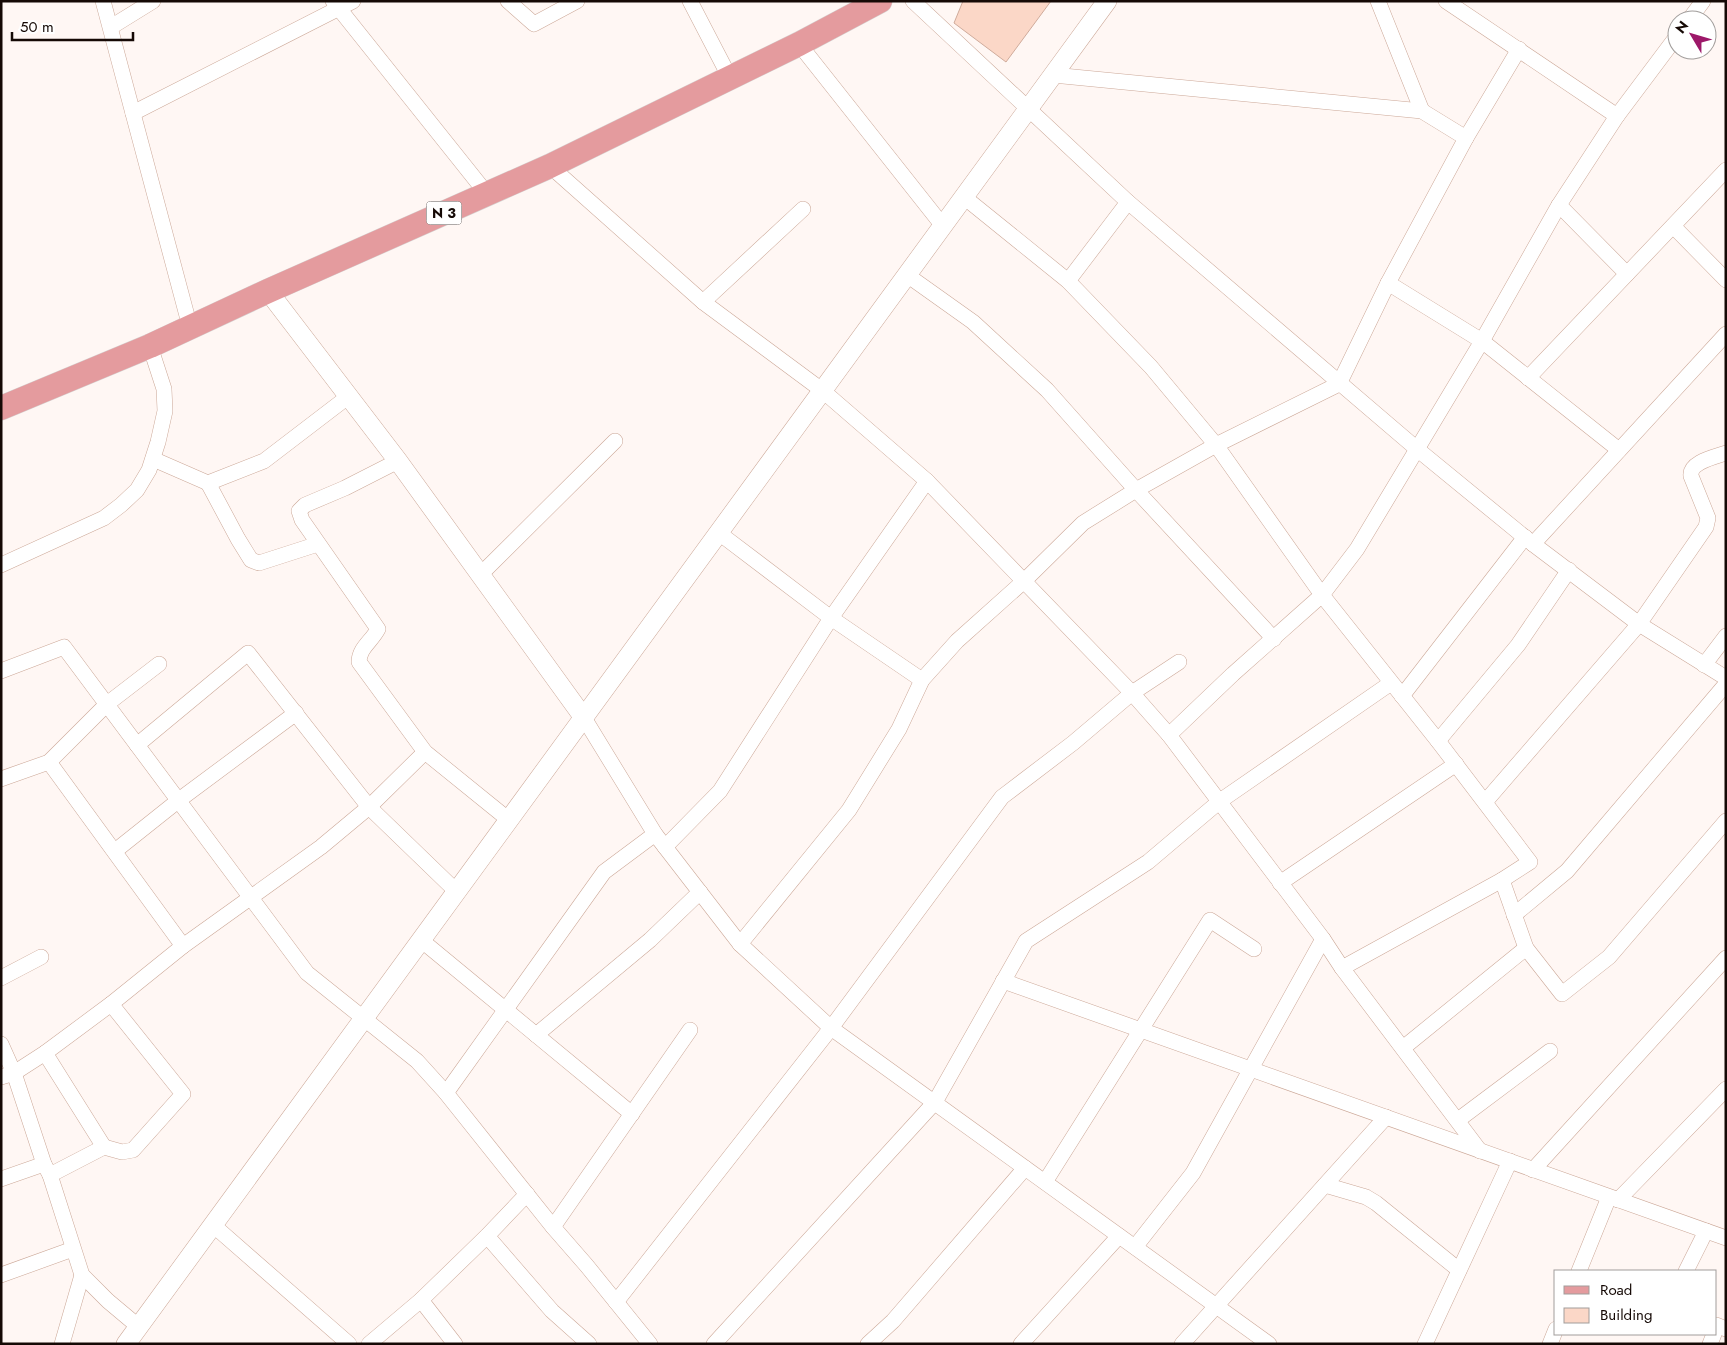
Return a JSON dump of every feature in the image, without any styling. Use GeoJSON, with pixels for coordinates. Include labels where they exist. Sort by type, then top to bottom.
{"type":"FeatureCollection","features":[{"type":"Feature","properties":{"kind":"main road","name":"N 3"},"geometry":{"type":"LineString","coordinates":[[1,408],[150,346],[268,291],[550,166],[799,44],[880,1]]}},
{"type":"Feature","properties":{"kind":"street"},"geometry":{"type":"LineString","coordinates":[[103,1],[190,328]]}},
{"type":"Feature","properties":{"kind":"street"},"geometry":{"type":"LineString","coordinates":[[111,27],[153,1]]}},
{"type":"Feature","properties":{"kind":"street"},"geometry":{"type":"LineString","coordinates":[[133,113],[336,5],[353,1]]}},
{"type":"Feature","properties":{"kind":"street"},"geometry":{"type":"LineString","coordinates":[[508,1],[534,24],[578,1]]}},
{"type":"Feature","properties":{"kind":"street"},"geometry":{"type":"LineString","coordinates":[[690,1],[730,78]]}},
{"type":"Feature","properties":{"kind":"street"},"geometry":{"type":"LineString","coordinates":[[913,1],[1128,202],[1417,449],[1529,541],[1639,624],[1726,678]]}},
{"type":"Feature","properties":{"kind":"street"},"geometry":{"type":"LineString","coordinates":[[126,1344],[1107,1]]}},
{"type":"Feature","properties":{"kind":"street"},"geometry":{"type":"LineString","coordinates":[[1378,1],[1422,110]]}},
{"type":"Feature","properties":{"kind":"street"},"geometry":{"type":"LineString","coordinates":[[1446,1],[1617,116]]}},
{"type":"Feature","properties":{"kind":"street"},"geometry":{"type":"LineString","coordinates":[[336,5],[487,194]]}},
{"type":"Feature","properties":{"kind":"street"},"geometry":{"type":"LineString","coordinates":[[799,44],[943,226]]}},
{"type":"Feature","properties":{"kind":"street"},"geometry":{"type":"LineString","coordinates":[[740,944],[849,810],[899,729],[922,680],[957,641],[1083,523],[1136,490],[1216,445],[1340,384],[1388,282],[1466,138],[1519,49]]}},
{"type":"Feature","properties":{"kind":"street"},"geometry":{"type":"LineString","coordinates":[[1169,735],[1233,674],[1322,596],[1357,549],[1482,341],[1559,205],[1617,116],[1667,49]]}},
{"type":"Feature","properties":{"kind":"street"},"geometry":{"type":"LineString","coordinates":[[1054,75],[1422,110],[1466,138]]}},
{"type":"Feature","properties":{"kind":"street"},"geometry":{"type":"LineString","coordinates":[[550,166],[703,302],[822,391],[926,481],[1132,693],[1169,735],[1220,801],[1323,939],[1342,968],[1480,1151]]}},
{"type":"Feature","properties":{"kind":"street"},"geometry":{"type":"LineString","coordinates":[[1528,378],[1726,170]]}},
{"type":"Feature","properties":{"kind":"street"},"geometry":{"type":"LineString","coordinates":[[964,197],[1068,281],[1151,367],[1216,445],[1322,596],[1438,740],[1530,862],[1502,880],[1342,968]]}},
{"type":"Feature","properties":{"kind":"street"},"geometry":{"type":"LineString","coordinates":[[1068,281],[1128,202]]}},
{"type":"Feature","properties":{"kind":"street"},"geometry":{"type":"LineString","coordinates":[[1559,205],[1627,274]]}},
{"type":"Feature","properties":{"kind":"street"},"geometry":{"type":"LineString","coordinates":[[703,302],[802,209]]}},
{"type":"Feature","properties":{"kind":"street"},"geometry":{"type":"LineString","coordinates":[[1673,226],[1726,280]]}},
{"type":"Feature","properties":{"kind":"street"},"geometry":{"type":"LineString","coordinates":[[907,275],[973,322],[1047,390],[1136,490],[1274,639]]}},
{"type":"Feature","properties":{"kind":"street"},"geometry":{"type":"LineString","coordinates":[[1388,282],[1482,341],[1619,450]]}},
{"type":"Feature","properties":{"kind":"street"},"geometry":{"type":"LineString","coordinates":[[268,291],[398,461],[481,574],[584,718],[654,834],[740,944],[830,1028],[1269,1344]]}},
{"type":"Feature","properties":{"kind":"street"},"geometry":{"type":"LineString","coordinates":[[1402,696],[1529,541],[1619,450],[1726,334]]}},
{"type":"Feature","properties":{"kind":"street"},"geometry":{"type":"LineString","coordinates":[[1,566],[104,518],[121,506],[137,490],[149,470],[166,411],[164,389],[150,346]]}},
{"type":"Feature","properties":{"kind":"street"},"geometry":{"type":"LineString","coordinates":[[208,483],[264,460],[349,396]]}},
{"type":"Feature","properties":{"kind":"street"},"geometry":{"type":"LineString","coordinates":[[481,574],[615,441]]}},
{"type":"Feature","properties":{"kind":"street"},"geometry":{"type":"LineString","coordinates":[[1485,802],[1639,624],[1706,527],[1708,518],[1691,476],[1691,470],[1694,466],[1726,453]]}},
{"type":"Feature","properties":{"kind":"street"},"geometry":{"type":"LineString","coordinates":[[153,458],[208,483],[238,540],[251,560],[259,563],[318,544]]}},
{"type":"Feature","properties":{"kind":"street"},"geometry":{"type":"LineString","coordinates":[[398,461],[345,488],[305,505],[299,511],[302,520],[318,544],[378,629],[374,637],[363,648],[359,656],[359,662],[425,752],[509,820]]}},
{"type":"Feature","properties":{"kind":"street"},"geometry":{"type":"LineString","coordinates":[[665,847],[720,791],[831,618],[926,481]]}},
{"type":"Feature","properties":{"kind":"street"},"geometry":{"type":"LineString","coordinates":[[719,533],[831,618],[922,680]]}},
{"type":"Feature","properties":{"kind":"street"},"geometry":{"type":"LineString","coordinates":[[1438,740],[1518,645],[1569,570]]}},
{"type":"Feature","properties":{"kind":"street"},"geometry":{"type":"LineString","coordinates":[[1704,665],[1726,636]]}},
{"type":"Feature","properties":{"kind":"street"},"geometry":{"type":"LineString","coordinates":[[1,671],[64,647],[307,973],[417,1062],[446,1092],[553,1227],[650,1344]]}},
{"type":"Feature","properties":{"kind":"street"},"geometry":{"type":"LineString","coordinates":[[137,744],[248,653],[369,807],[457,892]]}},
{"type":"Feature","properties":{"kind":"street"},"geometry":{"type":"LineString","coordinates":[[616,1302],[830,1028],[1002,798],[1073,743],[1132,693],[1179,662]]}},
{"type":"Feature","properties":{"kind":"street"},"geometry":{"type":"LineString","coordinates":[[1,779],[49,762],[107,704],[159,664]]}},
{"type":"Feature","properties":{"kind":"street"},"geometry":{"type":"LineString","coordinates":[[714,1344],[934,1102],[1026,941],[1148,862],[1220,801],[1391,683]]}},
{"type":"Feature","properties":{"kind":"street"},"geometry":{"type":"LineString","coordinates":[[1514,916],[1567,871],[1726,684]]}},
{"type":"Feature","properties":{"kind":"street"},"geometry":{"type":"LineString","coordinates":[[115,851],[179,800],[296,713]]}},
{"type":"Feature","properties":{"kind":"street"},"geometry":{"type":"LineString","coordinates":[[8,1075],[45,1053],[111,1004],[183,946],[321,847],[369,807],[425,752]]}},
{"type":"Feature","properties":{"kind":"street"},"geometry":{"type":"LineString","coordinates":[[49,762],[183,946]]}},
{"type":"Feature","properties":{"kind":"street"},"geometry":{"type":"LineString","coordinates":[[1280,883],[1456,764]]}},
{"type":"Feature","properties":{"kind":"street"},"geometry":{"type":"LineString","coordinates":[[1502,880],[1526,948],[1562,994],[1609,957],[1726,821]]}},
{"type":"Feature","properties":{"kind":"street"},"geometry":{"type":"LineString","coordinates":[[446,1092],[604,872],[654,834]]}},
{"type":"Feature","properties":{"kind":"street"},"geometry":{"type":"LineString","coordinates":[[536,1035],[650,940],[700,892]]}},
{"type":"Feature","properties":{"kind":"street"},"geometry":{"type":"LineString","coordinates":[[1045,1182],[1210,920],[1254,949]]}},
{"type":"Feature","properties":{"kind":"street"},"geometry":{"type":"LineString","coordinates":[[1135,1247],[1193,1172],[1323,939]]}},
{"type":"Feature","properties":{"kind":"street"},"geometry":{"type":"LineString","coordinates":[[421,940],[632,1114]]}},
{"type":"Feature","properties":{"kind":"street"},"geometry":{"type":"LineString","coordinates":[[1403,1048],[1526,948]]}},
{"type":"Feature","properties":{"kind":"street"},"geometry":{"type":"LineString","coordinates":[[1,978],[41,957]]}},
{"type":"Feature","properties":{"kind":"street"},"geometry":{"type":"LineString","coordinates":[[1533,1170],[1724,965]]}},
{"type":"Feature","properties":{"kind":"street"},"geometry":{"type":"LineString","coordinates":[[1003,981],[1726,1238]]}},
{"type":"Feature","properties":{"kind":"street"},"geometry":{"type":"LineString","coordinates":[[1,1178],[47,1169],[104,1147],[122,1152],[132,1150],[183,1094],[111,1004]]}},
{"type":"Feature","properties":{"kind":"street"},"geometry":{"type":"LineString","coordinates":[[553,1227],[690,1030]]}},
{"type":"Feature","properties":{"kind":"street"},"geometry":{"type":"LineString","coordinates":[[1,1044],[8,1075],[47,1169],[82,1275],[139,1327]]}},
{"type":"Feature","properties":{"kind":"street"},"geometry":{"type":"LineString","coordinates":[[1458,1120],[1550,1051]]}},
{"type":"Feature","properties":{"kind":"street"},"geometry":{"type":"LineString","coordinates":[[45,1053],[104,1147]]}},
{"type":"Feature","properties":{"kind":"street"},"geometry":{"type":"LineString","coordinates":[[1579,1270],[1614,1198],[1726,1089]]}},
{"type":"Feature","properties":{"kind":"street"},"geometry":{"type":"LineString","coordinates":[[1182,1344],[1386,1117]]}},
{"type":"Feature","properties":{"kind":"street"},"geometry":{"type":"LineString","coordinates":[[1425,1344],[1510,1161]]}},
{"type":"Feature","properties":{"kind":"street"},"geometry":{"type":"LineString","coordinates":[[868,1344],[893,1320],[1025,1168]]}},
{"type":"Feature","properties":{"kind":"street"},"geometry":{"type":"LineString","coordinates":[[1325,1185],[1366,1197],[1376,1203],[1459,1270]]}},
{"type":"Feature","properties":{"kind":"street"},"geometry":{"type":"LineString","coordinates":[[368,1344],[421,1300],[527,1194]]}},
{"type":"Feature","properties":{"kind":"street"},"geometry":{"type":"LineString","coordinates":[[213,1225],[349,1344]]}},
{"type":"Feature","properties":{"kind":"street"},"geometry":{"type":"LineString","coordinates":[[1686,1270],[1706,1231]]}},
{"type":"Feature","properties":{"kind":"street"},"geometry":{"type":"LineString","coordinates":[[487,1236],[552,1311],[589,1344]]}},
{"type":"Feature","properties":{"kind":"street"},"geometry":{"type":"LineString","coordinates":[[1021,1344],[1119,1236]]}},
{"type":"Feature","properties":{"kind":"street"},"geometry":{"type":"LineString","coordinates":[[1,1275],[73,1249]]}},
{"type":"Feature","properties":{"kind":"street"},"geometry":{"type":"LineString","coordinates":[[62,1344],[82,1275]]}},
{"type":"Feature","properties":{"kind":"street"},"geometry":{"type":"LineString","coordinates":[[421,1300],[455,1344]]}},
{"type":"Feature","properties":{"kind":"building"},"geometry":{"type":"Polygon","coordinates":[[[963,1],[1051,1],[1006,62],[954,23],[963,1]]]}}]}
